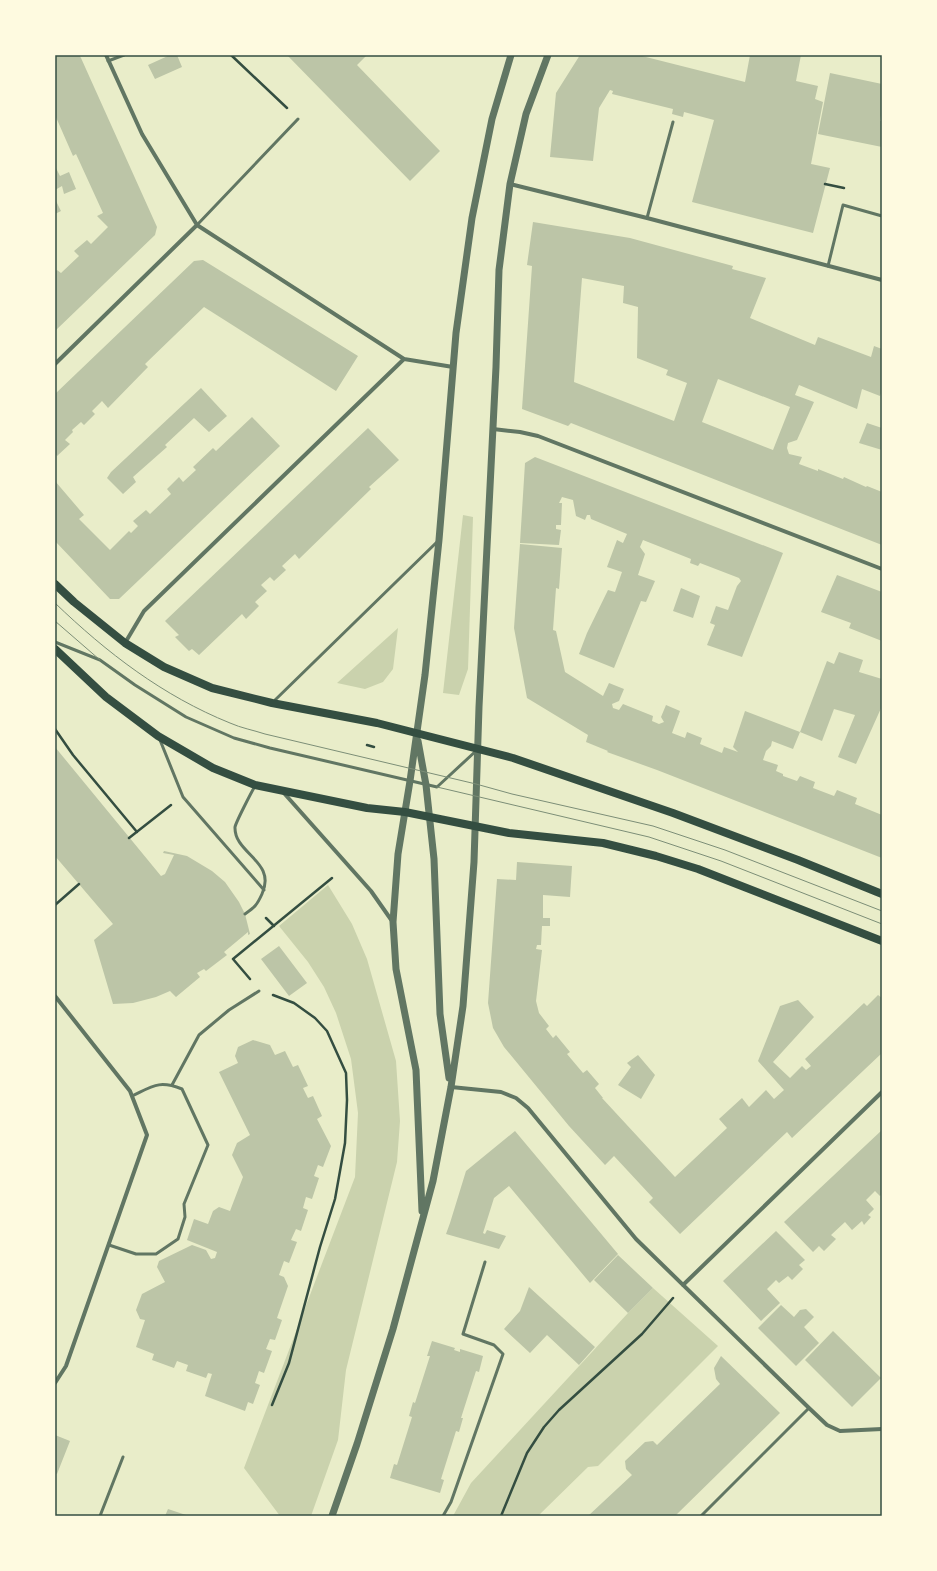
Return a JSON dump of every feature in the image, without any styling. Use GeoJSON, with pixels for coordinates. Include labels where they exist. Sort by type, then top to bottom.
{"type":"FeatureCollection","features":[{"type":"Feature","properties":{"kind":"main road"},"geometry":{"type":"LineString","coordinates":[[55,584],[74,602],[125,643],[164,667],[205,685],[272,703],[377,723],[513,758],[673,813],[798,860],[882,894]]}},
{"type":"Feature","properties":{"kind":"main road"},"geometry":{"type":"LineString","coordinates":[[55,649],[106,697],[158,736],[213,768],[255,785],[282,792],[367,808],[430,816],[509,833],[603,844],[656,856],[698,869],[882,941]]}},
{"type":"Feature","properties":{"kind":"street"},"geometry":{"type":"LineString","coordinates":[[106,55],[142,134],[197,225],[404,359],[453,367]]}},
{"type":"Feature","properties":{"kind":"street"},"geometry":{"type":"LineString","coordinates":[[422,1219],[416,1070],[396,969],[393,922],[398,854],[426,668],[439,540],[453,367],[472,218],[492,119],[511,55]]}},
{"type":"Feature","properties":{"kind":"street"},"geometry":{"type":"LineString","coordinates":[[332,1516],[357,1444],[393,1329],[433,1182],[463,1006],[476,826],[479,707],[496,367],[499,270],[510,184],[526,114],[548,55]]}},
{"type":"Feature","properties":{"kind":"street"},"geometry":{"type":"LineString","coordinates":[[510,184],[647,218],[882,280]]}},
{"type":"Feature","properties":{"kind":"street"},"geometry":{"type":"LineString","coordinates":[[55,364],[197,225]]}},
{"type":"Feature","properties":{"kind":"street"},"geometry":{"type":"LineString","coordinates":[[125,643],[144,611],[404,359]]}},
{"type":"Feature","properties":{"kind":"street"},"geometry":{"type":"LineString","coordinates":[[493,429],[538,436],[882,568]]}},
{"type":"Feature","properties":{"kind":"street"},"geometry":{"type":"LineString","coordinates":[[416,733],[426,785],[430,816],[434,859],[440,1014],[450,1086]]}},
{"type":"Feature","properties":{"kind":"street"},"geometry":{"type":"LineString","coordinates":[[282,792],[371,891],[393,922]]}},
{"type":"Feature","properties":{"kind":"street"},"geometry":{"type":"LineString","coordinates":[[55,996],[130,1091],[147,1135],[66,1366],[55,1383]]}},
{"type":"Feature","properties":{"kind":"street"},"geometry":{"type":"LineString","coordinates":[[450,1086],[501,1092],[516,1098],[528,1108],[636,1239],[827,1425],[840,1431],[882,1428]]}},
{"type":"Feature","properties":{"kind":"street"},"geometry":{"type":"LineString","coordinates":[[683,1285],[882,1092]]}},
{"type":"Feature","properties":{"kind":"lane"},"geometry":{"type":"LineString","coordinates":[[108,61],[124,55]]}},
{"type":"Feature","properties":{"kind":"lane"},"geometry":{"type":"LineString","coordinates":[[197,225],[298,119]]}},
{"type":"Feature","properties":{"kind":"lane"},"geometry":{"type":"LineString","coordinates":[[647,218],[673,122]]}},
{"type":"Feature","properties":{"kind":"lane"},"geometry":{"type":"LineString","coordinates":[[828,266],[843,205],[882,216]]}},
{"type":"Feature","properties":{"kind":"lane"},"geometry":{"type":"LineString","coordinates":[[272,703],[439,540]]}},
{"type":"Feature","properties":{"kind":"lane"},"geometry":{"type":"LineString","coordinates":[[55,642],[100,660],[135,686],[186,717],[234,738],[410,782],[438,787],[478,749]]}},
{"type":"Feature","properties":{"kind":"lane"},"geometry":{"type":"LineString","coordinates":[[158,736],[183,797],[264,890]]}},
{"type":"Feature","properties":{"kind":"lane"},"geometry":{"type":"LineString","coordinates":[[245,914],[256,907],[264,890],[266,877],[259,863],[238,840],[235,827],[255,785]]}},
{"type":"Feature","properties":{"kind":"lane"},"geometry":{"type":"LineString","coordinates":[[172,1085],[199,1035],[229,1010],[260,991]]}},
{"type":"Feature","properties":{"kind":"lane"},"geometry":{"type":"LineString","coordinates":[[109,1245],[136,1254],[156,1254],[178,1239],[185,1217],[184,1204],[208,1145],[182,1089],[172,1085],[157,1084],[132,1096]]}},
{"type":"Feature","properties":{"kind":"lane"},"geometry":{"type":"LineString","coordinates":[[443,1516],[451,1502],[503,1354],[494,1345],[463,1334],[485,1262]]}},
{"type":"Feature","properties":{"kind":"lane"},"geometry":{"type":"LineString","coordinates":[[701,1516],[809,1408]]}},
{"type":"Feature","properties":{"kind":"lane"},"geometry":{"type":"LineString","coordinates":[[100,1516],[123,1457]]}},
{"type":"Feature","properties":{"kind":"path"},"geometry":{"type":"LineString","coordinates":[[231,55],[298,119]]}},
{"type":"Feature","properties":{"kind":"path"},"geometry":{"type":"LineString","coordinates":[[55,730],[73,755],[137,832]]}},
{"type":"Feature","properties":{"kind":"path"},"geometry":{"type":"LineString","coordinates":[[367,745],[374,747]]}},
{"type":"Feature","properties":{"kind":"path"},"geometry":{"type":"LineString","coordinates":[[129,838],[164,811]]}},
{"type":"Feature","properties":{"kind":"path"},"geometry":{"type":"LineString","coordinates":[[246,974],[234,959],[332,878]]}},
{"type":"Feature","properties":{"kind":"path"},"geometry":{"type":"LineString","coordinates":[[55,905],[79,884]]}},
{"type":"Feature","properties":{"kind":"path"},"geometry":{"type":"LineString","coordinates":[[260,991],[294,1003],[315,1018],[327,1031],[346,1073],[347,1100],[345,1143],[334,1199],[289,1363],[272,1405]]}},
{"type":"Feature","properties":{"kind":"path"},"geometry":{"type":"LineString","coordinates":[[501,1516],[527,1453],[544,1427],[560,1410],[642,1334],[683,1285]]}},
{"type":"Feature","properties":{"kind":"green space"},"geometry":{"type":"Polygon","coordinates":[[[463,515],[473,517],[468,669],[459,695],[443,693],[463,515]]]}},
{"type":"Feature","properties":{"kind":"green space"},"geometry":{"type":"Polygon","coordinates":[[[398,628],[393,669],[383,682],[365,689],[337,683],[398,628]]]}},
{"type":"Feature","properties":{"kind":"green space"},"geometry":{"type":"Polygon","coordinates":[[[328,885],[352,924],[367,959],[396,1061],[400,1121],[397,1162],[346,1370],[338,1440],[311,1516],[280,1516],[244,1468],[355,1177],[358,1113],[351,1059],[336,1013],[324,987],[308,962],[279,926],[328,885]]]}},
{"type":"Feature","properties":{"kind":"green space"},"geometry":{"type":"Polygon","coordinates":[[[653,1288],[718,1346],[598,1466],[588,1467],[538,1516],[453,1516],[471,1483],[628,1313],[653,1288]]]}},
{"type":"Feature","properties":{"kind":"building"},"geometry":{"type":"Polygon","coordinates":[[[55,55],[79,55],[81,58],[157,227],[155,235],[55,331],[55,272],[57,270],[61,273],[79,256],[74,251],[87,240],[91,244],[108,227],[97,216],[103,213],[76,154],[73,156],[55,115],[55,55]]]}},
{"type":"Feature","properties":{"kind":"building"},"geometry":{"type":"Polygon","coordinates":[[[170,55],[177,55],[182,67],[155,79],[148,65],[170,55]]]}},
{"type":"Feature","properties":{"kind":"building"},"geometry":{"type":"Polygon","coordinates":[[[287,55],[367,55],[357,65],[440,151],[410,181],[287,55]]]}},
{"type":"Feature","properties":{"kind":"building"},"geometry":{"type":"Polygon","coordinates":[[[580,55],[638,55],[745,82],[750,55],[801,55],[796,81],[818,86],[815,99],[823,102],[811,164],[830,168],[813,233],[692,202],[714,120],[684,112],[683,117],[672,114],[673,109],[612,94],[613,91],[610,90],[599,108],[593,161],[550,157],[556,93],[580,55]]]}},
{"type":"Feature","properties":{"kind":"building"},"geometry":{"type":"Polygon","coordinates":[[[830,73],[882,84],[882,109],[880,121],[882,121],[882,147],[818,134],[830,73]]]}},
{"type":"Feature","properties":{"kind":"building"},"geometry":{"type":"Polygon","coordinates":[[[55,166],[60,176],[69,172],[76,189],[64,194],[62,186],[55,190],[55,166]]]}},
{"type":"Feature","properties":{"kind":"building"},"geometry":{"type":"Polygon","coordinates":[[[55,199],[61,211],[55,214],[55,199]]]}},
{"type":"Feature","properties":{"kind":"building"},"geometry":{"type":"Polygon","coordinates":[[[533,222],[630,238],[733,266],[732,269],[766,278],[750,318],[815,345],[818,337],[871,357],[874,346],[882,349],[882,390],[880,396],[862,389],[857,409],[799,385],[795,395],[814,402],[797,440],[788,443],[787,448],[789,454],[802,457],[799,464],[818,471],[818,469],[843,479],[844,477],[866,487],[867,486],[882,492],[882,545],[571,423],[568,426],[522,409],[532,266],[527,265],[533,222]],[[582,278],[574,382],[674,421],[687,383],[666,375],[668,370],[637,358],[638,307],[623,303],[624,286],[582,278]],[[718,379],[702,422],[773,450],[790,407],[718,379]]]}},
{"type":"Feature","properties":{"kind":"building"},"geometry":{"type":"Polygon","coordinates":[[[203,260],[358,356],[336,391],[204,307],[145,364],[148,367],[108,408],[102,401],[92,411],[95,414],[84,425],[81,422],[72,430],[73,432],[65,440],[70,444],[57,456],[55,453],[55,394],[194,261],[203,260]]]}},
{"type":"Feature","properties":{"kind":"building"},"geometry":{"type":"Polygon","coordinates":[[[201,388],[227,416],[209,432],[194,418],[165,445],[167,447],[133,477],[136,482],[123,494],[107,478],[111,472],[201,388]]]}},
{"type":"Feature","properties":{"kind":"building"},"geometry":{"type":"Polygon","coordinates":[[[252,417],[280,446],[119,599],[110,599],[55,541],[55,481],[84,515],[79,519],[110,550],[129,531],[131,533],[138,526],[133,521],[146,510],[150,514],[171,494],[167,489],[179,477],[183,482],[196,470],[193,467],[213,448],[216,451],[252,417]]]}},
{"type":"Feature","properties":{"kind":"building"},"geometry":{"type":"Polygon","coordinates":[[[867,423],[882,428],[882,450],[859,443],[867,423]]]}},
{"type":"Feature","properties":{"kind":"building"},"geometry":{"type":"Polygon","coordinates":[[[368,428],[399,460],[369,487],[371,489],[299,559],[295,554],[282,566],[286,570],[274,581],[270,577],[261,585],[267,591],[255,602],[259,606],[246,619],[242,614],[199,655],[192,649],[189,651],[175,637],[179,635],[165,621],[368,428]]]}},
{"type":"Feature","properties":{"kind":"building"},"geometry":{"type":"Polygon","coordinates":[[[535,457],[783,553],[742,657],[707,645],[715,625],[710,623],[716,606],[728,610],[737,586],[741,581],[739,578],[700,563],[698,566],[690,563],[691,559],[643,540],[640,547],[645,554],[638,575],[655,581],[646,602],[641,601],[614,668],[579,654],[587,633],[608,590],[615,592],[622,572],[607,567],[617,540],[623,543],[627,534],[591,519],[590,515],[587,515],[585,520],[576,516],[573,500],[562,497],[559,503],[562,503],[561,525],[556,525],[556,529],[561,530],[559,545],[520,543],[525,463],[535,457]]]}},
{"type":"Feature","properties":{"kind":"building"},"geometry":{"type":"Polygon","coordinates":[[[520,544],[562,548],[559,589],[556,588],[553,630],[556,631],[565,672],[603,696],[609,683],[624,689],[619,701],[612,704],[613,708],[619,710],[623,704],[653,716],[652,721],[659,724],[664,722],[661,717],[666,705],[680,711],[672,733],[685,738],[687,732],[702,738],[700,744],[722,753],[724,747],[738,752],[733,747],[745,711],[800,732],[793,749],[772,741],[771,746],[766,751],[763,760],[778,765],[776,771],[783,774],[783,776],[797,781],[800,776],[815,782],[813,788],[834,796],[837,790],[857,798],[855,804],[882,815],[882,858],[607,752],[608,751],[586,742],[588,735],[527,698],[514,628],[520,544]]]}},
{"type":"Feature","properties":{"kind":"building"},"geometry":{"type":"Polygon","coordinates":[[[837,575],[882,592],[882,641],[849,628],[851,623],[821,612],[837,575]]]}},
{"type":"Feature","properties":{"kind":"building"},"geometry":{"type":"Polygon","coordinates":[[[681,588],[700,596],[693,618],[673,611],[681,588]]]}},
{"type":"Feature","properties":{"kind":"building"},"geometry":{"type":"Polygon","coordinates":[[[839,652],[863,660],[859,672],[882,679],[882,706],[856,764],[838,757],[855,715],[834,709],[822,741],[800,732],[827,661],[834,664],[839,652]]]}},
{"type":"Feature","properties":{"kind":"building"},"geometry":{"type":"Polygon","coordinates":[[[55,747],[161,876],[165,874],[174,855],[163,853],[164,851],[187,856],[212,871],[225,882],[239,902],[245,914],[250,934],[248,935],[248,932],[224,952],[227,955],[206,971],[204,969],[197,973],[200,977],[176,997],[170,991],[156,997],[133,1003],[113,1004],[94,940],[113,924],[55,856],[55,747]]]}},
{"type":"Feature","properties":{"kind":"building"},"geometry":{"type":"Polygon","coordinates":[[[517,862],[572,866],[570,897],[543,895],[543,918],[550,918],[550,926],[542,926],[541,945],[537,945],[536,949],[542,950],[536,1001],[539,1013],[549,1026],[546,1029],[553,1038],[556,1035],[570,1052],[567,1054],[583,1073],[587,1070],[599,1084],[595,1088],[602,1098],[675,1177],[727,1128],[719,1119],[742,1098],[749,1107],[766,1090],[774,1099],[784,1090],[758,1061],[780,1006],[798,1000],[814,1017],[773,1062],[790,1078],[802,1066],[806,1070],[811,1066],[805,1059],[864,1003],[867,1006],[878,995],[882,998],[882,1053],[792,1138],[787,1132],[680,1234],[649,1202],[653,1198],[614,1156],[605,1165],[569,1126],[504,1047],[493,1028],[488,1003],[497,879],[516,880],[517,862]]]}},
{"type":"Feature","properties":{"kind":"building"},"geometry":{"type":"Polygon","coordinates":[[[279,946],[307,983],[289,996],[261,959],[279,946]]]}},
{"type":"Feature","properties":{"kind":"building"},"geometry":{"type":"Polygon","coordinates":[[[253,1040],[270,1045],[275,1055],[285,1051],[293,1067],[298,1065],[308,1086],[303,1088],[308,1098],[313,1096],[322,1116],[317,1119],[331,1146],[323,1167],[318,1165],[314,1176],[319,1178],[312,1199],[306,1197],[303,1208],[308,1210],[301,1231],[296,1229],[291,1240],[297,1242],[289,1263],[284,1261],[279,1275],[284,1277],[288,1286],[277,1318],[282,1320],[275,1340],[270,1339],[266,1349],[272,1351],[264,1373],[259,1371],[255,1383],[260,1385],[253,1404],[248,1402],[245,1411],[205,1396],[212,1374],[208,1373],[206,1378],[186,1371],[188,1365],[177,1361],[174,1368],[152,1360],[154,1354],[136,1347],[145,1320],[140,1319],[136,1310],[142,1294],[165,1282],[157,1267],[159,1261],[192,1245],[206,1250],[211,1259],[215,1258],[217,1252],[187,1240],[194,1219],[208,1224],[213,1211],[219,1207],[230,1211],[243,1177],[232,1155],[237,1143],[250,1135],[219,1072],[238,1063],[235,1056],[238,1047],[253,1040]]]}},
{"type":"Feature","properties":{"kind":"building"},"geometry":{"type":"Polygon","coordinates":[[[638,1055],[655,1075],[641,1099],[618,1085],[631,1067],[627,1063],[638,1055]]]}},
{"type":"Feature","properties":{"kind":"building"},"geometry":{"type":"Polygon","coordinates":[[[882,1130],[882,1194],[880,1196],[875,1191],[866,1200],[874,1209],[868,1215],[871,1217],[864,1225],[862,1221],[852,1230],[845,1222],[831,1235],[836,1239],[824,1251],[819,1246],[813,1252],[784,1222],[882,1130]]]}},
{"type":"Feature","properties":{"kind":"building"},"geometry":{"type":"Polygon","coordinates":[[[515,1131],[618,1254],[590,1283],[509,1186],[494,1198],[483,1233],[485,1234],[487,1230],[506,1236],[499,1249],[446,1234],[466,1171],[515,1131]]]}},
{"type":"Feature","properties":{"kind":"building"},"geometry":{"type":"Polygon","coordinates":[[[776,1231],[805,1260],[799,1265],[803,1269],[792,1280],[788,1276],[779,1283],[776,1280],[767,1289],[780,1303],[761,1321],[723,1281],[776,1231]]]}},
{"type":"Feature","properties":{"kind":"building"},"geometry":{"type":"Polygon","coordinates":[[[618,1255],[653,1288],[628,1313],[594,1280],[618,1255]]]}},
{"type":"Feature","properties":{"kind":"building"},"geometry":{"type":"Polygon","coordinates":[[[529,1287],[595,1347],[579,1365],[547,1335],[530,1353],[504,1329],[520,1311],[529,1287]]]}},
{"type":"Feature","properties":{"kind":"building"},"geometry":{"type":"Polygon","coordinates":[[[781,1305],[794,1317],[800,1310],[806,1309],[814,1317],[804,1327],[819,1343],[796,1366],[758,1328],[781,1305]]]}},
{"type":"Feature","properties":{"kind":"building"},"geometry":{"type":"Polygon","coordinates":[[[833,1331],[881,1378],[852,1407],[805,1360],[833,1331]]]}},
{"type":"Feature","properties":{"kind":"building"},"geometry":{"type":"Polygon","coordinates":[[[432,1341],[455,1348],[454,1350],[460,1352],[460,1349],[483,1356],[479,1372],[476,1371],[461,1418],[463,1418],[459,1432],[456,1431],[441,1479],[444,1480],[440,1493],[390,1478],[394,1464],[397,1465],[412,1417],[409,1416],[413,1402],[415,1403],[430,1356],[427,1356],[432,1341]]]}},
{"type":"Feature","properties":{"kind":"building"},"geometry":{"type":"Polygon","coordinates":[[[721,1356],[780,1413],[675,1516],[588,1516],[632,1475],[626,1469],[625,1461],[645,1442],[653,1441],[657,1445],[720,1384],[716,1379],[714,1368],[721,1356]]]}},
{"type":"Feature","properties":{"kind":"building"},"geometry":{"type":"Polygon","coordinates":[[[55,1435],[70,1441],[57,1474],[55,1473],[55,1435]]]}},
{"type":"Feature","properties":{"kind":"building"},"geometry":{"type":"Polygon","coordinates":[[[168,1509],[189,1516],[165,1516],[168,1509]]]}},
{"type":"Feature","properties":{"kind":"tram line"},"geometry":{"type":"LineString","coordinates":[[55,603],[95,639],[137,672],[182,700],[234,725],[265,734],[476,784],[512,794],[653,826],[725,850],[882,911]]}},
{"type":"Feature","properties":{"kind":"tram line"},"geometry":{"type":"LineString","coordinates":[[55,621],[100,660]]}},
{"type":"Feature","properties":{"kind":"tram line"},"geometry":{"type":"LineString","coordinates":[[437,787],[649,837],[721,861],[882,924]]}}]}
